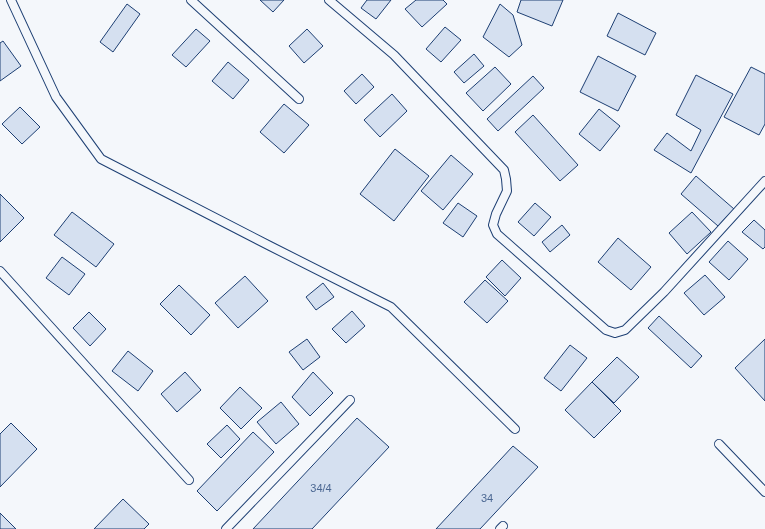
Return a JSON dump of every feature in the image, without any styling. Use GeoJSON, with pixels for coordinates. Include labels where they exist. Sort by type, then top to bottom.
{"type":"FeatureCollection","features":[{"type":"Feature","properties":{"kind":"lane"},"geometry":{"type":"LineString","coordinates":[[11,0],[56,97],[102,159],[391,307],[514,429]]}},
{"type":"Feature","properties":{"kind":"lane"},"geometry":{"type":"LineString","coordinates":[[191,0],[299,99]]}},
{"type":"Feature","properties":{"kind":"lane"},"geometry":{"type":"LineString","coordinates":[[330,0],[394,55],[504,170],[507,191],[496,214],[493,225],[497,234],[606,330],[615,333],[625,330],[664,292],[765,181]]}},
{"type":"Feature","properties":{"kind":"lane"},"geometry":{"type":"LineString","coordinates":[[0,271],[189,480]]}},
{"type":"Feature","properties":{"kind":"lane"},"geometry":{"type":"LineString","coordinates":[[226,529],[350,400]]}},
{"type":"Feature","properties":{"kind":"lane"},"geometry":{"type":"LineString","coordinates":[[719,444],[765,492]]}},
{"type":"Feature","properties":{"kind":"building"},"geometry":{"type":"Polygon","coordinates":[[[260,0],[284,0],[273,12],[260,0]]]}},
{"type":"Feature","properties":{"kind":"building"},"geometry":{"type":"Polygon","coordinates":[[[367,0],[391,0],[376,19],[361,8],[367,0]]]}},
{"type":"Feature","properties":{"kind":"building"},"geometry":{"type":"Polygon","coordinates":[[[416,0],[443,0],[447,4],[422,27],[405,9],[416,0]]]}},
{"type":"Feature","properties":{"kind":"building"},"geometry":{"type":"Polygon","coordinates":[[[521,0],[563,0],[552,26],[517,12],[521,0]]]}},
{"type":"Feature","properties":{"kind":"building"},"geometry":{"type":"Polygon","coordinates":[[[127,4],[140,14],[113,52],[100,42],[127,4]]]}},
{"type":"Feature","properties":{"kind":"building"},"geometry":{"type":"Polygon","coordinates":[[[500,4],[513,15],[522,45],[509,57],[483,37],[500,4]]]}},
{"type":"Feature","properties":{"kind":"building"},"geometry":{"type":"Polygon","coordinates":[[[618,13],[656,33],[645,55],[607,36],[618,13]]]}},
{"type":"Feature","properties":{"kind":"building"},"geometry":{"type":"Polygon","coordinates":[[[445,27],[461,40],[441,62],[426,49],[445,27]]]}},
{"type":"Feature","properties":{"kind":"building"},"geometry":{"type":"Polygon","coordinates":[[[196,29],[210,41],[186,67],[172,55],[196,29]]]}},
{"type":"Feature","properties":{"kind":"building"},"geometry":{"type":"Polygon","coordinates":[[[307,29],[323,46],[304,63],[289,46],[307,29]]]}},
{"type":"Feature","properties":{"kind":"building"},"geometry":{"type":"Polygon","coordinates":[[[3,41],[21,66],[0,81],[0,43],[3,41]]]}},
{"type":"Feature","properties":{"kind":"building"},"geometry":{"type":"Polygon","coordinates":[[[474,54],[484,66],[464,83],[454,72],[474,54]]]}},
{"type":"Feature","properties":{"kind":"building"},"geometry":{"type":"Polygon","coordinates":[[[598,56],[636,76],[618,111],[580,92],[598,56]]]}},
{"type":"Feature","properties":{"kind":"building"},"geometry":{"type":"Polygon","coordinates":[[[228,62],[249,80],[233,99],[212,81],[228,62]]]}},
{"type":"Feature","properties":{"kind":"building"},"geometry":{"type":"Polygon","coordinates":[[[495,67],[511,84],[483,111],[466,93],[495,67]]]}},
{"type":"Feature","properties":{"kind":"building"},"geometry":{"type":"Polygon","coordinates":[[[751,67],[765,74],[765,124],[759,135],[724,117],[751,67]]]}},
{"type":"Feature","properties":{"kind":"building"},"geometry":{"type":"Polygon","coordinates":[[[362,74],[374,87],[356,104],[344,91],[362,74]]]}},
{"type":"Feature","properties":{"kind":"building"},"geometry":{"type":"Polygon","coordinates":[[[696,75],[733,94],[691,173],[654,150],[667,133],[691,151],[701,130],[676,115],[696,75]]]}},
{"type":"Feature","properties":{"kind":"building"},"geometry":{"type":"Polygon","coordinates":[[[533,76],[544,88],[498,131],[487,119],[533,76]]]}},
{"type":"Feature","properties":{"kind":"building"},"geometry":{"type":"Polygon","coordinates":[[[392,94],[407,111],[380,137],[364,120],[392,94]]]}},
{"type":"Feature","properties":{"kind":"building"},"geometry":{"type":"Polygon","coordinates":[[[284,104],[309,125],[284,153],[260,132],[284,104]]]}},
{"type":"Feature","properties":{"kind":"building"},"geometry":{"type":"Polygon","coordinates":[[[20,107],[40,127],[22,144],[2,124],[20,107]]]}},
{"type":"Feature","properties":{"kind":"building"},"geometry":{"type":"Polygon","coordinates":[[[599,109],[620,126],[600,151],[579,134],[599,109]]]}},
{"type":"Feature","properties":{"kind":"building"},"geometry":{"type":"Polygon","coordinates":[[[533,115],[578,165],[560,181],[515,132],[533,115]]]}},
{"type":"Feature","properties":{"kind":"building"},"geometry":{"type":"Polygon","coordinates":[[[395,149],[429,176],[394,221],[360,194],[395,149]]]}},
{"type":"Feature","properties":{"kind":"building"},"geometry":{"type":"Polygon","coordinates":[[[451,155],[473,174],[443,210],[421,191],[451,155]]]}},
{"type":"Feature","properties":{"kind":"building"},"geometry":{"type":"Polygon","coordinates":[[[696,176],[734,209],[718,226],[681,194],[696,176]]]}},
{"type":"Feature","properties":{"kind":"building"},"geometry":{"type":"Polygon","coordinates":[[[0,194],[24,218],[0,242],[0,194]]]}},
{"type":"Feature","properties":{"kind":"building"},"geometry":{"type":"Polygon","coordinates":[[[458,203],[477,216],[463,237],[443,223],[458,203]]]}},
{"type":"Feature","properties":{"kind":"building"},"geometry":{"type":"Polygon","coordinates":[[[535,203],[551,217],[534,236],[518,222],[535,203]]]}},
{"type":"Feature","properties":{"kind":"building"},"geometry":{"type":"Polygon","coordinates":[[[72,212],[114,244],[96,267],[54,235],[72,212]]]}},
{"type":"Feature","properties":{"kind":"building"},"geometry":{"type":"Polygon","coordinates":[[[692,212],[711,232],[687,254],[669,233],[692,212]]]}},
{"type":"Feature","properties":{"kind":"building"},"geometry":{"type":"Polygon","coordinates":[[[754,220],[765,230],[765,247],[763,249],[742,232],[754,220]]]}},
{"type":"Feature","properties":{"kind":"building"},"geometry":{"type":"Polygon","coordinates":[[[562,225],[570,235],[550,252],[542,242],[562,225]]]}},
{"type":"Feature","properties":{"kind":"building"},"geometry":{"type":"Polygon","coordinates":[[[618,238],[651,267],[631,290],[598,262],[618,238]]]}},
{"type":"Feature","properties":{"kind":"building"},"geometry":{"type":"Polygon","coordinates":[[[728,241],[748,259],[729,280],[709,262],[728,241]]]}},
{"type":"Feature","properties":{"kind":"building"},"geometry":{"type":"Polygon","coordinates":[[[62,257],[85,274],[69,295],[46,278],[62,257]]]}},
{"type":"Feature","properties":{"kind":"building"},"geometry":{"type":"Polygon","coordinates":[[[502,260],[521,278],[505,296],[486,277],[502,260]]]}},
{"type":"Feature","properties":{"kind":"building"},"geometry":{"type":"Polygon","coordinates":[[[705,275],[725,297],[704,315],[684,293],[705,275]]]}},
{"type":"Feature","properties":{"kind":"building"},"geometry":{"type":"Polygon","coordinates":[[[245,276],[268,301],[238,328],[215,303],[245,276]]]}},
{"type":"Feature","properties":{"kind":"building"},"geometry":{"type":"Polygon","coordinates":[[[485,280],[508,301],[487,323],[464,302],[485,280]]]}},
{"type":"Feature","properties":{"kind":"building"},"geometry":{"type":"Polygon","coordinates":[[[323,283],[334,297],[316,310],[306,297],[323,283]]]}},
{"type":"Feature","properties":{"kind":"building"},"geometry":{"type":"Polygon","coordinates":[[[179,285],[210,315],[191,335],[160,304],[179,285]]]}},
{"type":"Feature","properties":{"kind":"building"},"geometry":{"type":"Polygon","coordinates":[[[352,311],[365,326],[346,343],[332,329],[352,311]]]}},
{"type":"Feature","properties":{"kind":"building"},"geometry":{"type":"Polygon","coordinates":[[[89,312],[106,329],[90,346],[73,328],[89,312]]]}},
{"type":"Feature","properties":{"kind":"building"},"geometry":{"type":"Polygon","coordinates":[[[659,316],[702,356],[691,368],[648,328],[659,316]]]}},
{"type":"Feature","properties":{"kind":"building"},"geometry":{"type":"Polygon","coordinates":[[[307,339],[320,357],[303,370],[289,352],[307,339]]]}},
{"type":"Feature","properties":{"kind":"building"},"geometry":{"type":"Polygon","coordinates":[[[765,339],[765,401],[735,368],[765,339]]]}},
{"type":"Feature","properties":{"kind":"building"},"geometry":{"type":"Polygon","coordinates":[[[570,345],[587,358],[561,391],[544,378],[570,345]]]}},
{"type":"Feature","properties":{"kind":"building"},"geometry":{"type":"Polygon","coordinates":[[[128,351],[153,371],[138,391],[112,371],[128,351]]]}},
{"type":"Feature","properties":{"kind":"building"},"geometry":{"type":"Polygon","coordinates":[[[617,357],[639,377],[614,403],[592,382],[617,357]]]}},
{"type":"Feature","properties":{"kind":"building"},"geometry":{"type":"Polygon","coordinates":[[[185,372],[201,390],[177,412],[161,394],[185,372]]]}},
{"type":"Feature","properties":{"kind":"building"},"geometry":{"type":"Polygon","coordinates":[[[313,372],[333,393],[310,416],[292,397],[313,372]]]}},
{"type":"Feature","properties":{"kind":"building"},"geometry":{"type":"Polygon","coordinates":[[[592,382],[621,411],[594,438],[565,410],[592,382]]]}},
{"type":"Feature","properties":{"kind":"building"},"geometry":{"type":"Polygon","coordinates":[[[240,387],[262,408],[241,429],[220,408],[240,387]]]}},
{"type":"Feature","properties":{"kind":"building"},"geometry":{"type":"Polygon","coordinates":[[[281,402],[299,424],[276,444],[257,422],[281,402]]]}},
{"type":"Feature","properties":{"kind":"building"},"geometry":{"type":"Polygon","coordinates":[[[357,418],[389,447],[312,529],[253,529],[357,418]]]}},
{"type":"Feature","properties":{"kind":"building"},"geometry":{"type":"Polygon","coordinates":[[[11,423],[37,449],[0,487],[0,434],[11,423]]]}},
{"type":"Feature","properties":{"kind":"building"},"geometry":{"type":"Polygon","coordinates":[[[227,425],[240,439],[221,458],[207,444],[227,425]]]}},
{"type":"Feature","properties":{"kind":"building"},"geometry":{"type":"Polygon","coordinates":[[[253,432],[274,452],[217,511],[197,491],[253,432]]]}},
{"type":"Feature","properties":{"kind":"building"},"geometry":{"type":"Polygon","coordinates":[[[513,446],[538,467],[480,529],[436,529],[513,446]]]}},
{"type":"Feature","properties":{"kind":"building"},"geometry":{"type":"Polygon","coordinates":[[[123,499],[149,524],[144,529],[94,529],[123,499]]]}},
{"type":"Feature","properties":{"kind":"building"},"geometry":{"type":"Polygon","coordinates":[[[0,513],[16,529],[0,529],[0,513]]]}}]}
